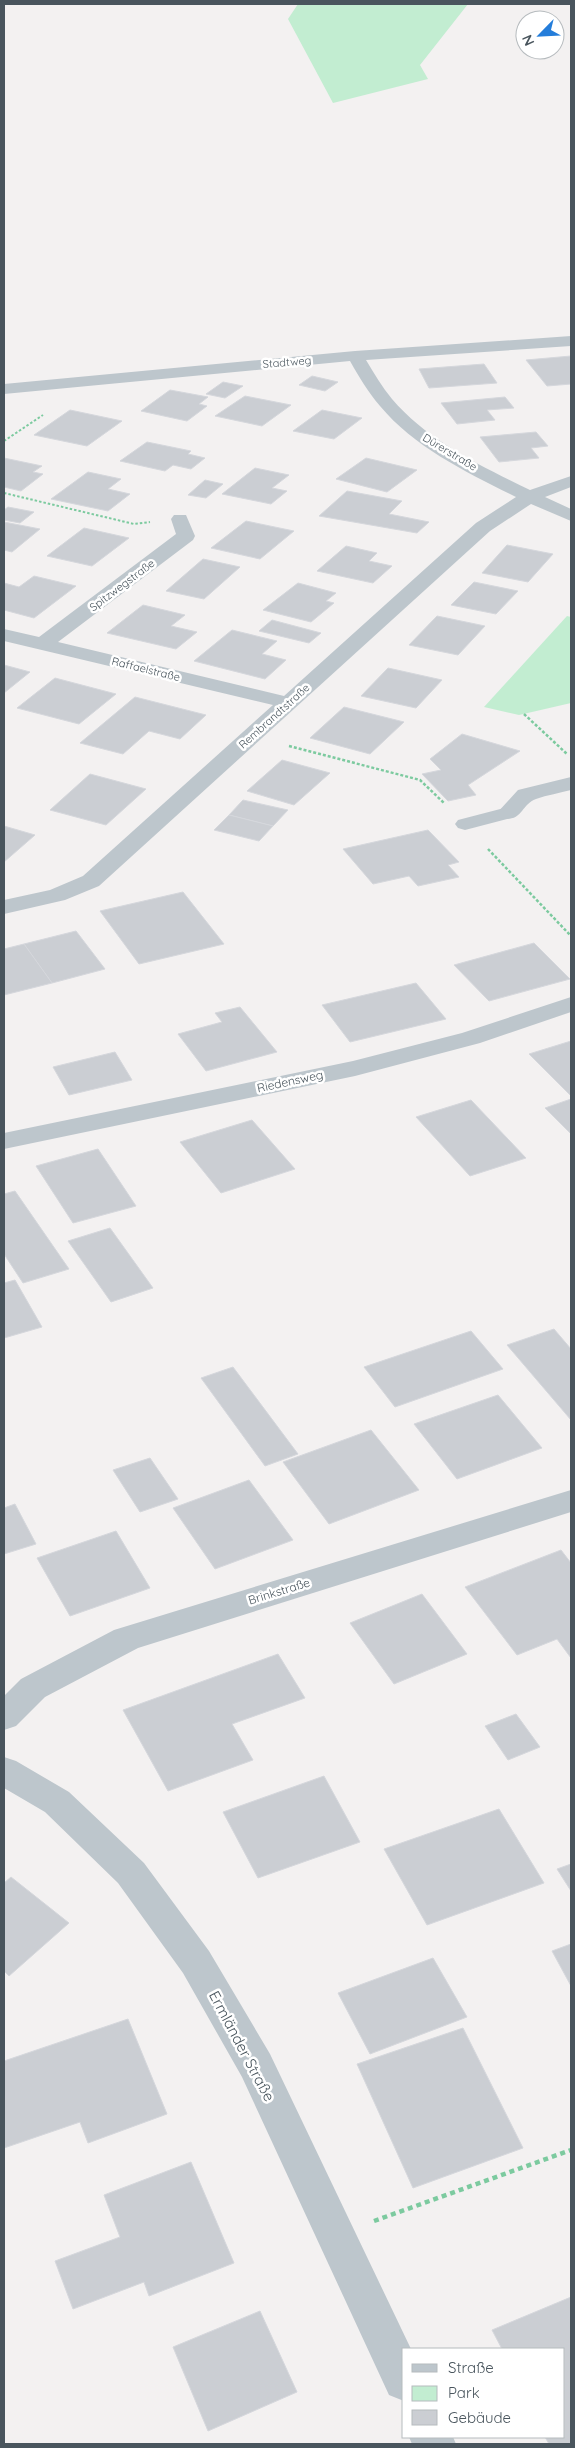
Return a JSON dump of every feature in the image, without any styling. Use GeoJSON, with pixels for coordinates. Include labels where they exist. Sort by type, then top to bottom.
{"type":"FeatureCollection","features":[{"type":"Feature","properties":{"kind":"street","name":"Stadtweg"},"geometry":{"type":"LineString","coordinates":[[4,389],[355,356],[571,341]]}},
{"type":"Feature","properties":{"kind":"street","name":"Dürerstraße"},"geometry":{"type":"LineString","coordinates":[[355,356],[387,404],[421,435],[469,465],[571,516]]}},
{"type":"Feature","properties":{"kind":"street","name":"Rembrandtstraße"},"geometry":{"type":"LineString","coordinates":[[4,907],[57,895],[92,881],[483,527],[530,496],[571,481]]}},
{"type":"Feature","properties":{"kind":"street","name":"Spitzwegstraße"},"geometry":{"type":"LineString","coordinates":[[43,644],[186,536],[180,519]]}},
{"type":"Feature","properties":{"kind":"street","name":"Raffaelstraße"},"geometry":{"type":"LineString","coordinates":[[4,635],[289,703]]}},
{"type":"Feature","properties":{"kind":"street"},"geometry":{"type":"LineString","coordinates":[[508,813],[526,795],[571,784]]}},
{"type":"Feature","properties":{"kind":"street","name":"Riedensweg"},"geometry":{"type":"LineString","coordinates":[[4,1141],[355,1068],[470,1038],[571,1004]]}},
{"type":"Feature","properties":{"kind":"street","name":"Brinkstraße"},"geometry":{"type":"LineString","coordinates":[[4,1717],[33,1688],[126,1639],[571,1501]]}},
{"type":"Feature","properties":{"kind":"street","name":"Ermländer Straße"},"geometry":{"type":"LineString","coordinates":[[4,1771],[57,1802],[131,1873],[196,1962],[256,2066],[402,2376]]}},
{"type":"Feature","properties":{"kind":"lane"},"geometry":{"type":"LineString","coordinates":[[465,824],[508,813]]}},
{"type":"Feature","properties":{"kind":"path"},"geometry":{"type":"LineString","coordinates":[[4,494],[134,524],[180,519]]}},
{"type":"Feature","properties":{"kind":"path"},"geometry":{"type":"LineString","coordinates":[[524,714],[571,758]]}},
{"type":"Feature","properties":{"kind":"path"},"geometry":{"type":"LineString","coordinates":[[252,737],[420,780],[465,824],[571,936]]}},
{"type":"Feature","properties":{"kind":"path"},"geometry":{"type":"LineString","coordinates":[[336,2234],[571,2150]]}},
{"type":"Feature","properties":{"kind":"green space"},"geometry":{"type":"Polygon","coordinates":[[[298,4],[468,4],[420,65],[428,79],[333,103],[288,19],[298,4]]]}},
{"type":"Feature","properties":{"kind":"green space"},"geometry":{"type":"Polygon","coordinates":[[[567,616],[571,617],[571,703],[519,715],[484,707],[567,616]]]}},
{"type":"Feature","properties":{"kind":"building"},"geometry":{"type":"Polygon","coordinates":[[[571,356],[571,384],[547,386],[526,360],[571,356]]]}},
{"type":"Feature","properties":{"kind":"building"},"geometry":{"type":"Polygon","coordinates":[[[484,364],[497,383],[429,388],[419,369],[484,364]]]}},
{"type":"Feature","properties":{"kind":"building"},"geometry":{"type":"Polygon","coordinates":[[[312,376],[338,382],[325,391],[299,385],[312,376]]]}},
{"type":"Feature","properties":{"kind":"building"},"geometry":{"type":"Polygon","coordinates":[[[223,382],[243,386],[225,398],[206,394],[223,382]]]}},
{"type":"Feature","properties":{"kind":"building"},"geometry":{"type":"Polygon","coordinates":[[[170,390],[208,397],[199,404],[207,406],[187,421],[141,411],[170,390]]]}},
{"type":"Feature","properties":{"kind":"building"},"geometry":{"type":"Polygon","coordinates":[[[245,396],[291,405],[262,426],[215,416],[245,396]]]}},
{"type":"Feature","properties":{"kind":"building"},"geometry":{"type":"Polygon","coordinates":[[[505,397],[514,408],[487,410],[495,420],[457,424],[441,403],[505,397]]]}},
{"type":"Feature","properties":{"kind":"building"},"geometry":{"type":"Polygon","coordinates":[[[70,410],[122,421],[87,446],[34,435],[70,410]]]}},
{"type":"Feature","properties":{"kind":"building"},"geometry":{"type":"Polygon","coordinates":[[[322,410],[362,418],[334,439],[293,431],[322,410]]]}},
{"type":"Feature","properties":{"kind":"building"},"geometry":{"type":"Polygon","coordinates":[[[536,432],[548,446],[531,448],[539,458],[499,462],[480,437],[536,432]]]}},
{"type":"Feature","properties":{"kind":"building"},"geometry":{"type":"Polygon","coordinates":[[[147,442],[191,451],[188,454],[205,458],[191,469],[173,465],[165,471],[120,461],[147,442]]]}},
{"type":"Feature","properties":{"kind":"building"},"geometry":{"type":"Polygon","coordinates":[[[4,458],[42,466],[33,472],[43,474],[21,491],[4,487],[4,458]]]}},
{"type":"Feature","properties":{"kind":"building"},"geometry":{"type":"Polygon","coordinates":[[[366,458],[417,470],[387,492],[336,479],[366,458]]]}},
{"type":"Feature","properties":{"kind":"building"},"geometry":{"type":"Polygon","coordinates":[[[255,468],[289,475],[272,488],[287,491],[271,504],[222,494],[255,468]]]}},
{"type":"Feature","properties":{"kind":"building"},"geometry":{"type":"Polygon","coordinates":[[[88,472],[121,479],[108,489],[130,494],[108,511],[51,499],[88,472]]]}},
{"type":"Feature","properties":{"kind":"building"},"geometry":{"type":"Polygon","coordinates":[[[205,480],[223,484],[206,498],[188,495],[205,480]]]}},
{"type":"Feature","properties":{"kind":"building"},"geometry":{"type":"Polygon","coordinates":[[[347,491],[402,501],[389,514],[429,522],[417,533],[319,516],[347,491]]]}},
{"type":"Feature","properties":{"kind":"building"},"geometry":{"type":"Polygon","coordinates":[[[8,507],[34,512],[20,523],[4,520],[4,510],[8,507]]]}},
{"type":"Feature","properties":{"kind":"building"},"geometry":{"type":"Polygon","coordinates":[[[246,521],[294,531],[260,559],[211,548],[246,521]]]}},
{"type":"Feature","properties":{"kind":"building"},"geometry":{"type":"Polygon","coordinates":[[[4,522],[40,529],[12,552],[4,550],[4,522]]]}},
{"type":"Feature","properties":{"kind":"building"},"geometry":{"type":"Polygon","coordinates":[[[84,528],[129,538],[92,566],[47,556],[84,528]]]}},
{"type":"Feature","properties":{"kind":"building"},"geometry":{"type":"Polygon","coordinates":[[[507,545],[553,554],[528,582],[482,573],[507,545]]]}},
{"type":"Feature","properties":{"kind":"building"},"geometry":{"type":"Polygon","coordinates":[[[346,546],[377,553],[369,561],[392,566],[373,583],[317,571],[346,546]]]}},
{"type":"Feature","properties":{"kind":"building"},"geometry":{"type":"Polygon","coordinates":[[[203,559],[240,567],[204,599],[166,591],[203,559]]]}},
{"type":"Feature","properties":{"kind":"building"},"geometry":{"type":"Polygon","coordinates":[[[34,576],[76,586],[34,618],[4,610],[4,583],[19,587],[34,576]]]}},
{"type":"Feature","properties":{"kind":"building"},"geometry":{"type":"Polygon","coordinates":[[[474,582],[518,591],[496,614],[451,605],[474,582]]]}},
{"type":"Feature","properties":{"kind":"building"},"geometry":{"type":"Polygon","coordinates":[[[298,583],[336,593],[326,601],[334,603],[311,622],[263,610],[298,583]]]}},
{"type":"Feature","properties":{"kind":"building"},"geometry":{"type":"Polygon","coordinates":[[[143,605],[185,615],[171,626],[197,632],[176,649],[107,633],[143,605]]]}},
{"type":"Feature","properties":{"kind":"building"},"geometry":{"type":"Polygon","coordinates":[[[437,616],[485,626],[458,655],[409,645],[437,616]]]}},
{"type":"Feature","properties":{"kind":"building"},"geometry":{"type":"Polygon","coordinates":[[[272,620],[321,633],[309,643],[259,631],[272,620]]]}},
{"type":"Feature","properties":{"kind":"building"},"geometry":{"type":"Polygon","coordinates":[[[232,630],[277,641],[262,654],[286,660],[265,679],[194,661],[232,630]]]}},
{"type":"Feature","properties":{"kind":"building"},"geometry":{"type":"Polygon","coordinates":[[[4,665],[30,672],[4,693],[4,665]]]}},
{"type":"Feature","properties":{"kind":"building"},"geometry":{"type":"Polygon","coordinates":[[[388,668],[442,680],[416,708],[361,696],[388,668]]]}},
{"type":"Feature","properties":{"kind":"building"},"geometry":{"type":"Polygon","coordinates":[[[55,678],[116,694],[79,724],[17,708],[55,678]]]}},
{"type":"Feature","properties":{"kind":"building"},"geometry":{"type":"Polygon","coordinates":[[[135,697],[206,715],[180,739],[149,731],[123,754],[80,743],[135,697]]]}},
{"type":"Feature","properties":{"kind":"building"},"geometry":{"type":"Polygon","coordinates":[[[344,707],[404,722],[370,754],[310,738],[344,707]]]}},
{"type":"Feature","properties":{"kind":"building"},"geometry":{"type":"Polygon","coordinates":[[[462,734],[520,751],[468,785],[476,795],[448,801],[422,774],[441,770],[430,759],[462,734]]]}},
{"type":"Feature","properties":{"kind":"building"},"geometry":{"type":"Polygon","coordinates":[[[282,760],[330,773],[294,805],[247,791],[282,760]]]}},
{"type":"Feature","properties":{"kind":"building"},"geometry":{"type":"Polygon","coordinates":[[[90,774],[146,789],[106,825],[50,810],[90,774]]]}},
{"type":"Feature","properties":{"kind":"building"},"geometry":{"type":"Polygon","coordinates":[[[243,800],[288,810],[273,826],[229,815],[243,800]]]}},
{"type":"Feature","properties":{"kind":"building"},"geometry":{"type":"Polygon","coordinates":[[[229,815],[273,826],[259,841],[214,830],[229,815]]]}},
{"type":"Feature","properties":{"kind":"building"},"geometry":{"type":"Polygon","coordinates":[[[4,826],[35,835],[4,862],[4,826]]]}},
{"type":"Feature","properties":{"kind":"building"},"geometry":{"type":"Polygon","coordinates":[[[428,830],[459,862],[448,865],[459,877],[418,886],[409,876],[373,884],[343,849],[428,830]]]}},
{"type":"Feature","properties":{"kind":"building"},"geometry":{"type":"Polygon","coordinates":[[[183,892],[224,944],[139,964],[100,911],[183,892]]]}},
{"type":"Feature","properties":{"kind":"building"},"geometry":{"type":"Polygon","coordinates":[[[76,931],[105,969],[52,983],[24,944],[76,931]]]}},
{"type":"Feature","properties":{"kind":"building"},"geometry":{"type":"Polygon","coordinates":[[[534,943],[570,979],[489,1001],[454,965],[534,943]]]}},
{"type":"Feature","properties":{"kind":"building"},"geometry":{"type":"Polygon","coordinates":[[[24,944],[52,983],[4,995],[4,949],[24,944]]]}},
{"type":"Feature","properties":{"kind":"building"},"geometry":{"type":"Polygon","coordinates":[[[416,983],[446,1019],[350,1042],[322,1005],[416,983]]]}},
{"type":"Feature","properties":{"kind":"building"},"geometry":{"type":"Polygon","coordinates":[[[240,1007],[277,1052],[206,1071],[178,1034],[222,1022],[215,1013],[240,1007]]]}},
{"type":"Feature","properties":{"kind":"building"},"geometry":{"type":"Polygon","coordinates":[[[571,1041],[571,1096],[529,1054],[571,1041]]]}},
{"type":"Feature","properties":{"kind":"building"},"geometry":{"type":"Polygon","coordinates":[[[115,1052],[132,1080],[69,1095],[53,1067],[115,1052]]]}},
{"type":"Feature","properties":{"kind":"building"},"geometry":{"type":"Polygon","coordinates":[[[571,1099],[571,1134],[545,1108],[571,1099]]]}},
{"type":"Feature","properties":{"kind":"building"},"geometry":{"type":"Polygon","coordinates":[[[471,1100],[526,1158],[470,1176],[416,1117],[471,1100]]]}},
{"type":"Feature","properties":{"kind":"building"},"geometry":{"type":"Polygon","coordinates":[[[252,1120],[295,1169],[221,1193],[180,1142],[252,1120]]]}},
{"type":"Feature","properties":{"kind":"building"},"geometry":{"type":"Polygon","coordinates":[[[98,1149],[136,1206],[73,1223],[36,1166],[98,1149]]]}},
{"type":"Feature","properties":{"kind":"building"},"geometry":{"type":"Polygon","coordinates":[[[15,1191],[69,1269],[23,1283],[4,1254],[4,1194],[15,1191]]]}},
{"type":"Feature","properties":{"kind":"building"},"geometry":{"type":"Polygon","coordinates":[[[110,1228],[153,1288],[111,1302],[68,1241],[110,1228]]]}},
{"type":"Feature","properties":{"kind":"building"},"geometry":{"type":"Polygon","coordinates":[[[15,1280],[42,1327],[4,1338],[4,1283],[15,1280]]]}},
{"type":"Feature","properties":{"kind":"building"},"geometry":{"type":"Polygon","coordinates":[[[554,1329],[571,1349],[571,1420],[507,1345],[554,1329]]]}},
{"type":"Feature","properties":{"kind":"building"},"geometry":{"type":"Polygon","coordinates":[[[471,1331],[503,1369],[395,1407],[364,1367],[471,1331]]]}},
{"type":"Feature","properties":{"kind":"building"},"geometry":{"type":"Polygon","coordinates":[[[233,1367],[298,1454],[265,1466],[201,1378],[233,1367]]]}},
{"type":"Feature","properties":{"kind":"building"},"geometry":{"type":"Polygon","coordinates":[[[498,1395],[542,1448],[457,1479],[414,1424],[498,1395]]]}},
{"type":"Feature","properties":{"kind":"building"},"geometry":{"type":"Polygon","coordinates":[[[371,1430],[419,1490],[329,1524],[283,1462],[371,1430]]]}},
{"type":"Feature","properties":{"kind":"building"},"geometry":{"type":"Polygon","coordinates":[[[150,1458],[178,1499],[140,1512],[113,1470],[150,1458]]]}},
{"type":"Feature","properties":{"kind":"building"},"geometry":{"type":"Polygon","coordinates":[[[249,1480],[293,1540],[215,1569],[173,1508],[249,1480]]]}},
{"type":"Feature","properties":{"kind":"building"},"geometry":{"type":"Polygon","coordinates":[[[15,1504],[36,1544],[4,1554],[4,1508],[15,1504]]]}},
{"type":"Feature","properties":{"kind":"building"},"geometry":{"type":"Polygon","coordinates":[[[116,1531],[150,1588],[70,1616],[37,1558],[116,1531]]]}},
{"type":"Feature","properties":{"kind":"building"},"geometry":{"type":"Polygon","coordinates":[[[561,1550],[571,1563],[571,1658],[557,1639],[517,1655],[465,1587],[561,1550]]]}},
{"type":"Feature","properties":{"kind":"building"},"geometry":{"type":"Polygon","coordinates":[[[422,1594],[467,1654],[394,1684],[350,1623],[422,1594]]]}},
{"type":"Feature","properties":{"kind":"building"},"geometry":{"type":"Polygon","coordinates":[[[278,1654],[305,1698],[232,1724],[253,1760],[168,1791],[123,1710],[278,1654]]]}},
{"type":"Feature","properties":{"kind":"building"},"geometry":{"type":"Polygon","coordinates":[[[516,1714],[540,1747],[508,1760],[485,1726],[516,1714]]]}},
{"type":"Feature","properties":{"kind":"building"},"geometry":{"type":"Polygon","coordinates":[[[324,1776],[360,1842],[258,1878],[223,1812],[324,1776]]]}},
{"type":"Feature","properties":{"kind":"building"},"geometry":{"type":"Polygon","coordinates":[[[499,1809],[544,1883],[427,1925],[384,1849],[499,1809]]]}},
{"type":"Feature","properties":{"kind":"building"},"geometry":{"type":"Polygon","coordinates":[[[571,1864],[571,1891],[557,1869],[571,1864]]]}},
{"type":"Feature","properties":{"kind":"building"},"geometry":{"type":"Polygon","coordinates":[[[11,1877],[69,1923],[9,1976],[4,1971],[4,1883],[11,1877]]]}},
{"type":"Feature","properties":{"kind":"building"},"geometry":{"type":"Polygon","coordinates":[[[571,1944],[571,1986],[552,1951],[571,1944]]]}},
{"type":"Feature","properties":{"kind":"building"},"geometry":{"type":"Polygon","coordinates":[[[433,1958],[467,2017],[370,2054],[338,1993],[433,1958]]]}},
{"type":"Feature","properties":{"kind":"building"},"geometry":{"type":"Polygon","coordinates":[[[128,2019],[167,2114],[88,2143],[80,2122],[4,2148],[4,2061],[128,2019]]]}},
{"type":"Feature","properties":{"kind":"building"},"geometry":{"type":"Polygon","coordinates":[[[463,2028],[523,2148],[413,2188],[357,2064],[463,2028]]]}},
{"type":"Feature","properties":{"kind":"building"},"geometry":{"type":"Polygon","coordinates":[[[191,2162],[234,2263],[149,2296],[144,2282],[73,2309],[55,2261],[120,2237],[104,2195],[191,2162]]]}},
{"type":"Feature","properties":{"kind":"building"},"geometry":{"type":"Polygon","coordinates":[[[571,2297],[571,2444],[549,2444],[546,2438],[565,2438],[565,2348],[501,2348],[492,2330],[571,2297]]]}},
{"type":"Feature","properties":{"kind":"building"},"geometry":{"type":"Polygon","coordinates":[[[260,2311],[297,2392],[208,2431],[173,2347],[260,2311]]]}}]}
